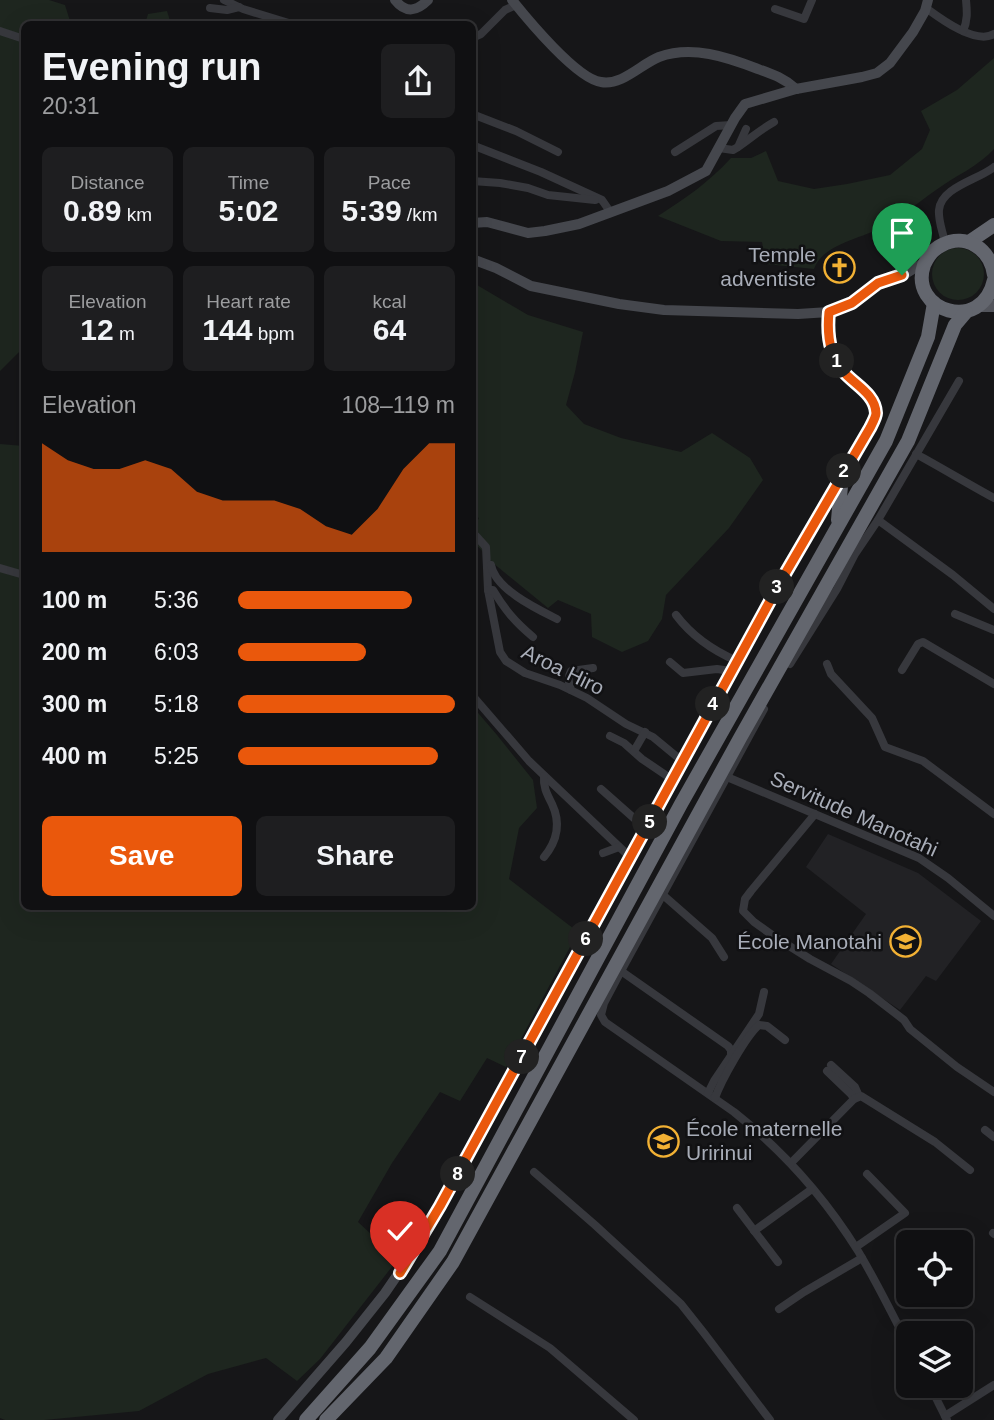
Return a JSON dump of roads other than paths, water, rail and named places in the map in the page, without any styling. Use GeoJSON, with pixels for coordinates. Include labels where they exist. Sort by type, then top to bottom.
{"type":"FeatureCollection","features":[{"type":"Feature","properties":{"kind":"highway"},"geometry":{"type":"LineString","coordinates":[[969,242],[994,225]]}},
{"type":"Feature","properties":{"kind":"highway"},"geometry":{"type":"LineString","coordinates":[[326,1420],[386,1358],[453,1262],[740,738],[908,442],[955,325],[989,296],[994,284],[991,253],[969,242],[945,243],[933,250],[925,262],[922,283],[934,303],[949,311],[957,313],[972,309]]}},
{"type":"Feature","properties":{"kind":"highway"},"geometry":{"type":"LineString","coordinates":[[306,1420],[370,1348],[440,1251],[681,804],[891,432],[928,337],[934,303]]}},
{"type":"Feature","properties":{"kind":"highway"},"geometry":{"type":"LineString","coordinates":[[837,528],[841,486],[847,467]]}},
{"type":"Feature","properties":{"kind":"main road"},"geometry":{"type":"LineString","coordinates":[[395,0],[404,8],[419,9],[429,0]]}},
{"type":"Feature","properties":{"kind":"main road"},"geometry":{"type":"LineString","coordinates":[[514,3],[579,72],[592,80],[615,82],[658,58],[680,52],[731,59],[786,80],[796,89]]}},
{"type":"Feature","properties":{"kind":"main road"},"geometry":{"type":"LineString","coordinates":[[476,223],[487,222],[528,233],[576,225],[668,191],[706,171],[731,125],[746,104],[796,89],[877,73],[890,63],[901,49],[927,4]]}},
{"type":"Feature","properties":{"kind":"main road"},"geometry":{"type":"LineString","coordinates":[[476,260],[531,286],[620,304],[664,310],[798,314],[829,312],[852,303],[878,283],[905,274],[925,262]]}},
{"type":"Feature","properties":{"kind":"main road"},"geometry":{"type":"LineString","coordinates":[[905,274],[922,283]]}},
{"type":"Feature","properties":{"kind":"main road"},"geometry":{"type":"LineString","coordinates":[[972,309],[994,306]]}},
{"type":"Feature","properties":{"kind":"main road"},"geometry":{"type":"LineString","coordinates":[[278,1420],[366,1318],[410,1258],[782,579],[870,428],[876,414],[872,398],[843,371],[835,358],[828,336],[829,312]]}},
{"type":"Feature","properties":{"kind":"street"},"geometry":{"type":"LineString","coordinates":[[224,0],[283,21]]}},
{"type":"Feature","properties":{"kind":"street"},"geometry":{"type":"LineString","coordinates":[[775,9],[804,19],[812,0]]}},
{"type":"Feature","properties":{"kind":"street"},"geometry":{"type":"LineString","coordinates":[[963,31],[967,15],[966,0]]}},
{"type":"Feature","properties":{"kind":"street"},"geometry":{"type":"LineString","coordinates":[[476,36],[514,3]]}},
{"type":"Feature","properties":{"kind":"street"},"geometry":{"type":"LineString","coordinates":[[927,4],[939,18],[969,34],[984,38],[994,34]]}},
{"type":"Feature","properties":{"kind":"street"},"geometry":{"type":"LineString","coordinates":[[210,8],[227,10],[239,7]]}},
{"type":"Feature","properties":{"kind":"street"},"geometry":{"type":"LineString","coordinates":[[0,31],[21,38]]}},
{"type":"Feature","properties":{"kind":"street"},"geometry":{"type":"LineString","coordinates":[[476,116],[516,131],[558,152]]}},
{"type":"Feature","properties":{"kind":"street"},"geometry":{"type":"LineString","coordinates":[[719,148],[733,150],[774,122]]}},
{"type":"Feature","properties":{"kind":"street"},"geometry":{"type":"LineString","coordinates":[[675,152],[716,127],[731,125]]}},
{"type":"Feature","properties":{"kind":"street"},"geometry":{"type":"LineString","coordinates":[[738,147],[746,129]]}},
{"type":"Feature","properties":{"kind":"street"},"geometry":{"type":"LineString","coordinates":[[476,147],[541,172],[602,201],[611,214]]}},
{"type":"Feature","properties":{"kind":"street"},"geometry":{"type":"LineString","coordinates":[[945,243],[939,215],[943,199],[948,192],[994,167]]}},
{"type":"Feature","properties":{"kind":"street"},"geometry":{"type":"LineString","coordinates":[[476,181],[528,188],[548,195],[602,201]]}},
{"type":"Feature","properties":{"kind":"street"},"geometry":{"type":"LineString","coordinates":[[896,1322],[856,1247],[791,1163],[752,1126],[617,1031],[605,1022],[601,1015],[604,1003],[621,971],[782,677],[959,381]]}},
{"type":"Feature","properties":{"kind":"street"},"geometry":{"type":"LineString","coordinates":[[916,454],[994,498]]}},
{"type":"Feature","properties":{"kind":"street"},"geometry":{"type":"LineString","coordinates":[[878,520],[994,609]]}},
{"type":"Feature","properties":{"kind":"street"},"geometry":{"type":"LineString","coordinates":[[476,537],[488,540],[493,574],[524,602],[557,619]]}},
{"type":"Feature","properties":{"kind":"street","name":"Aroa Hiro"},"geometry":{"type":"LineString","coordinates":[[476,538],[486,547],[488,590],[500,652],[506,661],[525,673],[587,698],[684,759]]}},
{"type":"Feature","properties":{"kind":"street"},"geometry":{"type":"LineString","coordinates":[[0,568],[21,574]]}},
{"type":"Feature","properties":{"kind":"street"},"geometry":{"type":"LineString","coordinates":[[488,590],[493,590],[516,623],[533,637]]}},
{"type":"Feature","properties":{"kind":"street"},"geometry":{"type":"LineString","coordinates":[[955,614],[994,630]]}},
{"type":"Feature","properties":{"kind":"street"},"geometry":{"type":"LineString","coordinates":[[676,615],[691,632],[734,666]]}},
{"type":"Feature","properties":{"kind":"street"},"geometry":{"type":"LineString","coordinates":[[902,670],[918,644],[923,642],[994,684]]}},
{"type":"Feature","properties":{"kind":"street"},"geometry":{"type":"LineString","coordinates":[[670,662],[684,673],[734,666]]}},
{"type":"Feature","properties":{"kind":"street"},"geometry":{"type":"LineString","coordinates":[[827,664],[831,674],[872,718],[885,747],[923,761],[994,814]]}},
{"type":"Feature","properties":{"kind":"street"},"geometry":{"type":"LineString","coordinates":[[571,690],[568,676],[571,671],[593,668]]}},
{"type":"Feature","properties":{"kind":"street"},"geometry":{"type":"LineString","coordinates":[[476,700],[529,761],[631,858]]}},
{"type":"Feature","properties":{"kind":"street"},"geometry":{"type":"LineString","coordinates":[[634,751],[645,732]]}},
{"type":"Feature","properties":{"kind":"street"},"geometry":{"type":"LineString","coordinates":[[610,736],[624,743],[673,780]]}},
{"type":"Feature","properties":{"kind":"street"},"geometry":{"type":"LineString","coordinates":[[544,776],[544,787],[558,824],[555,838],[544,857]]}},
{"type":"Feature","properties":{"kind":"street","name":"Servitude Manotahi"},"geometry":{"type":"LineString","coordinates":[[727,777],[925,862],[994,916]]}},
{"type":"Feature","properties":{"kind":"street"},"geometry":{"type":"LineString","coordinates":[[601,789],[647,828]]}},
{"type":"Feature","properties":{"kind":"street"},"geometry":{"type":"LineString","coordinates":[[815,814],[745,899],[743,911],[783,942],[869,993],[957,1067],[994,1092]]}},
{"type":"Feature","properties":{"kind":"street"},"geometry":{"type":"LineString","coordinates":[[603,853],[619,847]]}},
{"type":"Feature","properties":{"kind":"street"},"geometry":{"type":"LineString","coordinates":[[663,895],[712,938],[724,957]]}},
{"type":"Feature","properties":{"kind":"street"},"geometry":{"type":"LineString","coordinates":[[621,971],[728,1046],[731,1054]]}},
{"type":"Feature","properties":{"kind":"street"},"geometry":{"type":"LineString","coordinates":[[712,1096],[714,1080],[759,1013],[764,992]]}},
{"type":"Feature","properties":{"kind":"street"},"geometry":{"type":"LineString","coordinates":[[712,1096],[759,1025],[767,1026],[785,1040]]}},
{"type":"Feature","properties":{"kind":"street"},"geometry":{"type":"LineString","coordinates":[[829,1068],[855,1087],[856,1098]]}},
{"type":"Feature","properties":{"kind":"street"},"geometry":{"type":"LineString","coordinates":[[791,1163],[861,1096],[935,1142],[970,1170]]}},
{"type":"Feature","properties":{"kind":"street"},"geometry":{"type":"LineString","coordinates":[[985,1130],[994,1137]]}},
{"type":"Feature","properties":{"kind":"street"},"geometry":{"type":"LineString","coordinates":[[534,1172],[681,1304],[770,1420]]}},
{"type":"Feature","properties":{"kind":"street"},"geometry":{"type":"LineString","coordinates":[[856,1247],[905,1213],[867,1174]]}},
{"type":"Feature","properties":{"kind":"street"},"geometry":{"type":"LineString","coordinates":[[754,1231],[812,1189]]}},
{"type":"Feature","properties":{"kind":"street"},"geometry":{"type":"LineString","coordinates":[[737,1208],[778,1262]]}},
{"type":"Feature","properties":{"kind":"street"},"geometry":{"type":"LineString","coordinates":[[779,1309],[862,1258]]}},
{"type":"Feature","properties":{"kind":"street"},"geometry":{"type":"LineString","coordinates":[[470,1297],[550,1349],[634,1420]]}},
{"type":"Feature","properties":{"kind":"street"},"geometry":{"type":"LineString","coordinates":[[936,1398],[946,1418],[994,1385]]}},
{"type":"Feature","properties":{"kind":"place","name":"Temple adventiste"},"geometry":{"type":"Point","coordinates":[839,267]}},
{"type":"Feature","properties":{"kind":"place","name":"École Manotahi"},"geometry":{"type":"Point","coordinates":[905,942]}},
{"type":"Feature","properties":{"kind":"place","name":"École maternelle Uririnui"},"geometry":{"type":"Point","coordinates":[663,1141]}}]}
